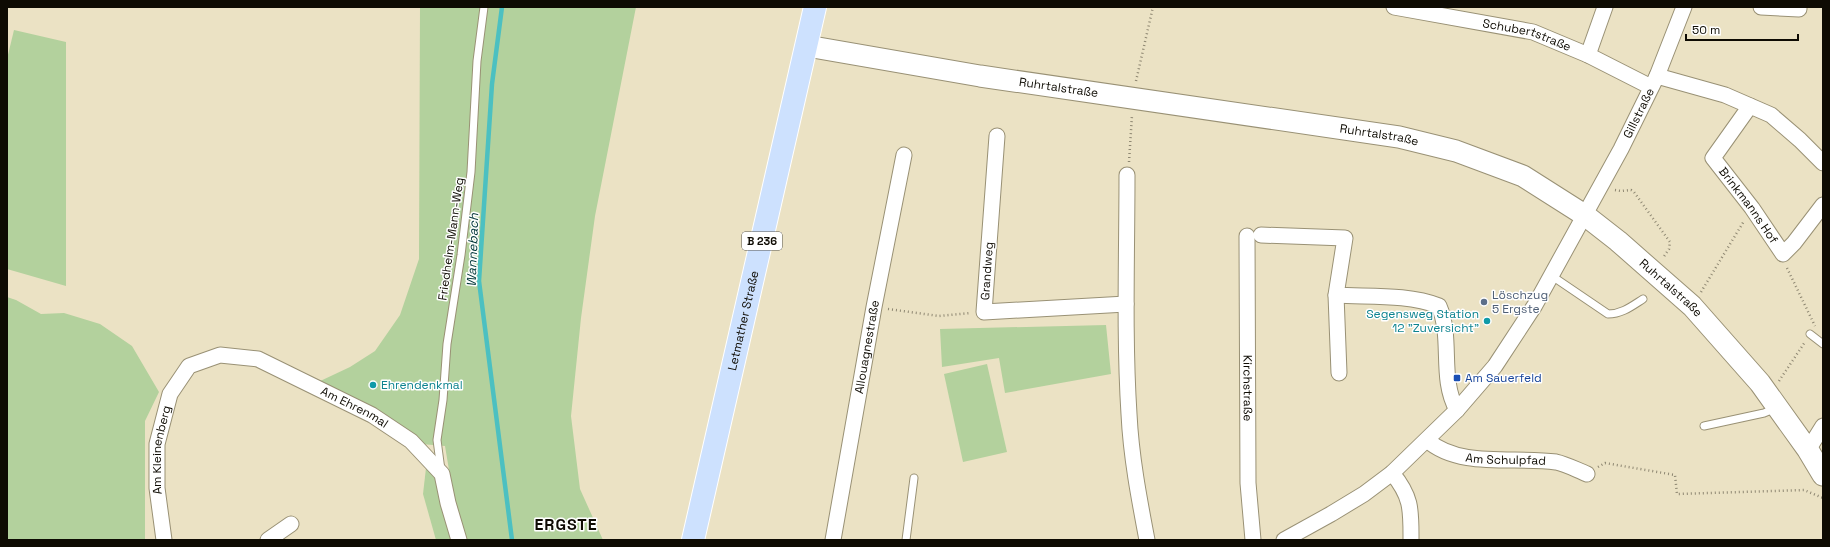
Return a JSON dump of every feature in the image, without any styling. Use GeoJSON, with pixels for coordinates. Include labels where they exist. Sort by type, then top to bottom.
{"type":"FeatureCollection","features":[{"type":"Feature","properties":{"kind":"main road","name":"Letmather Straße"},"geometry":{"type":"LineString","coordinates":[[693,540],[815,7]]}},
{"type":"Feature","properties":{"kind":"main road","name":"Ruhrtalstraße"},"geometry":{"type":"LineString","coordinates":[[807,46],[980,76],[1399,137],[1456,150],[1523,176],[1586,216],[1654,272],[1692,306],[1774,401],[1808,450],[1823,475]]}},
{"type":"Feature","properties":{"kind":"street","name":"Schubertstraße"},"geometry":{"type":"LineString","coordinates":[[1394,7],[1461,13],[1533,32],[1654,82]]}},
{"type":"Feature","properties":{"kind":"street"},"geometry":{"type":"LineString","coordinates":[[1588,55],[1605,7]]}},
{"type":"Feature","properties":{"kind":"street","name":"Gillstraße"},"geometry":{"type":"LineString","coordinates":[[1586,216],[1654,82],[1684,7]]}},
{"type":"Feature","properties":{"kind":"street"},"geometry":{"type":"LineString","coordinates":[[1761,7],[1799,9],[1799,7]]}},
{"type":"Feature","properties":{"kind":"street"},"geometry":{"type":"LineString","coordinates":[[1654,82],[1724,95],[1771,115],[1800,140],[1823,163]]}},
{"type":"Feature","properties":{"kind":"street","name":"Brinkmanns Hof"},"geometry":{"type":"LineString","coordinates":[[1750,106],[1713,158],[1752,208],[1783,254],[1794,243],[1823,205]]}},
{"type":"Feature","properties":{"kind":"street","name":"Grandweg"},"geometry":{"type":"LineString","coordinates":[[997,136],[984,312],[1126,304]]}},
{"type":"Feature","properties":{"kind":"street","name":"Allouagnestraße"},"geometry":{"type":"LineString","coordinates":[[833,540],[874,307],[904,155]]}},
{"type":"Feature","properties":{"kind":"street"},"geometry":{"type":"LineString","coordinates":[[1128,175],[1126,304],[1129,414],[1134,465],[1147,540]]}},
{"type":"Feature","properties":{"kind":"street"},"geometry":{"type":"LineString","coordinates":[[1284,540],[1364,494],[1392,473],[1457,410],[1495,366],[1523,324],[1586,216]]}},
{"type":"Feature","properties":{"kind":"street","name":"Kirchstraße"},"geometry":{"type":"LineString","coordinates":[[1253,540],[1248,483],[1254,235],[1345,238],[1336,295],[1339,373]]}},
{"type":"Feature","properties":{"kind":"street"},"geometry":{"type":"LineString","coordinates":[[1336,295],[1408,299],[1429,302],[1440,306],[1444,317],[1448,386],[1452,401],[1457,410]]}},
{"type":"Feature","properties":{"kind":"street","name":"Am Ehrenmal"},"geometry":{"type":"LineString","coordinates":[[189,366],[220,355],[258,358],[372,415],[411,441],[442,474]]}},
{"type":"Feature","properties":{"kind":"street","name":"Am Kleinenberg"},"geometry":{"type":"LineString","coordinates":[[164,540],[157,488],[157,444],[170,394],[189,366]]}},
{"type":"Feature","properties":{"kind":"street"},"geometry":{"type":"LineString","coordinates":[[1808,450],[1823,426]]}},
{"type":"Feature","properties":{"kind":"street","name":"Am Schulpfad"},"geometry":{"type":"LineString","coordinates":[[1427,440],[1436,448],[1446,453],[1460,456],[1557,462],[1587,474]]}},
{"type":"Feature","properties":{"kind":"street"},"geometry":{"type":"LineString","coordinates":[[1392,473],[1402,485],[1409,500],[1411,540]]}},
{"type":"Feature","properties":{"kind":"street"},"geometry":{"type":"LineString","coordinates":[[442,474],[448,503],[459,540]]}},
{"type":"Feature","properties":{"kind":"street"},"geometry":{"type":"LineString","coordinates":[[268,540],[291,524]]}},
{"type":"Feature","properties":{"kind":"lane","name":"Friedhelm-Mann-Weg"},"geometry":{"type":"LineString","coordinates":[[442,474],[437,440],[443,400],[447,344],[461,255],[471,172],[477,60],[484,7]]}},
{"type":"Feature","properties":{"kind":"lane"},"geometry":{"type":"LineString","coordinates":[[1552,276],[1608,314],[1616,314],[1628,309],[1643,299]]}},
{"type":"Feature","properties":{"kind":"lane"},"geometry":{"type":"LineString","coordinates":[[1810,334],[1823,344]]}},
{"type":"Feature","properties":{"kind":"lane"},"geometry":{"type":"LineString","coordinates":[[1704,426],[1764,413],[1774,401]]}},
{"type":"Feature","properties":{"kind":"lane"},"geometry":{"type":"LineString","coordinates":[[906,540],[914,478]]}},
{"type":"Feature","properties":{"kind":"path"},"geometry":{"type":"LineString","coordinates":[[1128,175],[1131,145],[1132,97],[1153,7]]}},
{"type":"Feature","properties":{"kind":"path"},"geometry":{"type":"LineString","coordinates":[[1602,186],[1621,191],[1631,190],[1634,192],[1670,242],[1669,249],[1654,272]]}},
{"type":"Feature","properties":{"kind":"path"},"geometry":{"type":"LineString","coordinates":[[1692,306],[1752,208]]}},
{"type":"Feature","properties":{"kind":"path"},"geometry":{"type":"LineString","coordinates":[[1774,401],[1793,362],[1816,325],[1784,264],[1783,254]]}},
{"type":"Feature","properties":{"kind":"path"},"geometry":{"type":"LineString","coordinates":[[874,307],[939,316],[984,312]]}},
{"type":"Feature","properties":{"kind":"path"},"geometry":{"type":"LineString","coordinates":[[1587,474],[1605,463],[1675,475],[1677,494],[1804,490],[1823,498]]}},
{"type":"Feature","properties":{"kind":"green space"},"geometry":{"type":"Polygon","coordinates":[[[420,7],[636,7],[595,216],[581,318],[571,416],[580,489],[603,540],[466,540],[455,506],[445,446],[409,443],[316,383],[350,367],[375,351],[400,315],[419,259],[420,7]]]}},
{"type":"Feature","properties":{"kind":"green space"},"geometry":{"type":"Polygon","coordinates":[[[14,30],[66,42],[66,286],[7,269],[7,59],[14,30]]]}},
{"type":"Feature","properties":{"kind":"green space"},"geometry":{"type":"Polygon","coordinates":[[[7,297],[16,300],[41,314],[64,313],[100,324],[132,346],[159,392],[145,421],[145,540],[7,540],[7,297]]]}},
{"type":"Feature","properties":{"kind":"green space"},"geometry":{"type":"Polygon","coordinates":[[[1106,325],[1111,374],[1005,393],[999,358],[942,367],[940,329],[1106,325]]]}},
{"type":"Feature","properties":{"kind":"green space"},"geometry":{"type":"Polygon","coordinates":[[[987,364],[1007,452],[963,462],[944,374],[987,364]]]}},
{"type":"Feature","properties":{"kind":"green space"},"geometry":{"type":"Polygon","coordinates":[[[426,468],[436,479],[452,540],[436,540],[423,494],[426,468]]]}},
{"type":"Feature","properties":{"kind":"waterway","name":"Wannebach"},"geometry":{"type":"LineString","coordinates":[[502,7],[492,84],[479,281],[512,540]]}},
{"type":"Feature","properties":{"kind":"place","name":"Löschzug 5 Ergste"},"geometry":{"type":"Point","coordinates":[1484,302]}},
{"type":"Feature","properties":{"kind":"place","name":"Segensweg Station 12 \"Zuversicht\""},"geometry":{"type":"Point","coordinates":[1487,321]}},
{"type":"Feature","properties":{"kind":"place","name":"Am Sauerfeld"},"geometry":{"type":"Point","coordinates":[1457,378]}},
{"type":"Feature","properties":{"kind":"place","name":"Ehrendenkmal"},"geometry":{"type":"Point","coordinates":[373,385]}},
{"type":"Feature","properties":{"kind":"district","name":"ERGSTE"},"geometry":{"type":"Point","coordinates":[566,524]}}]}
